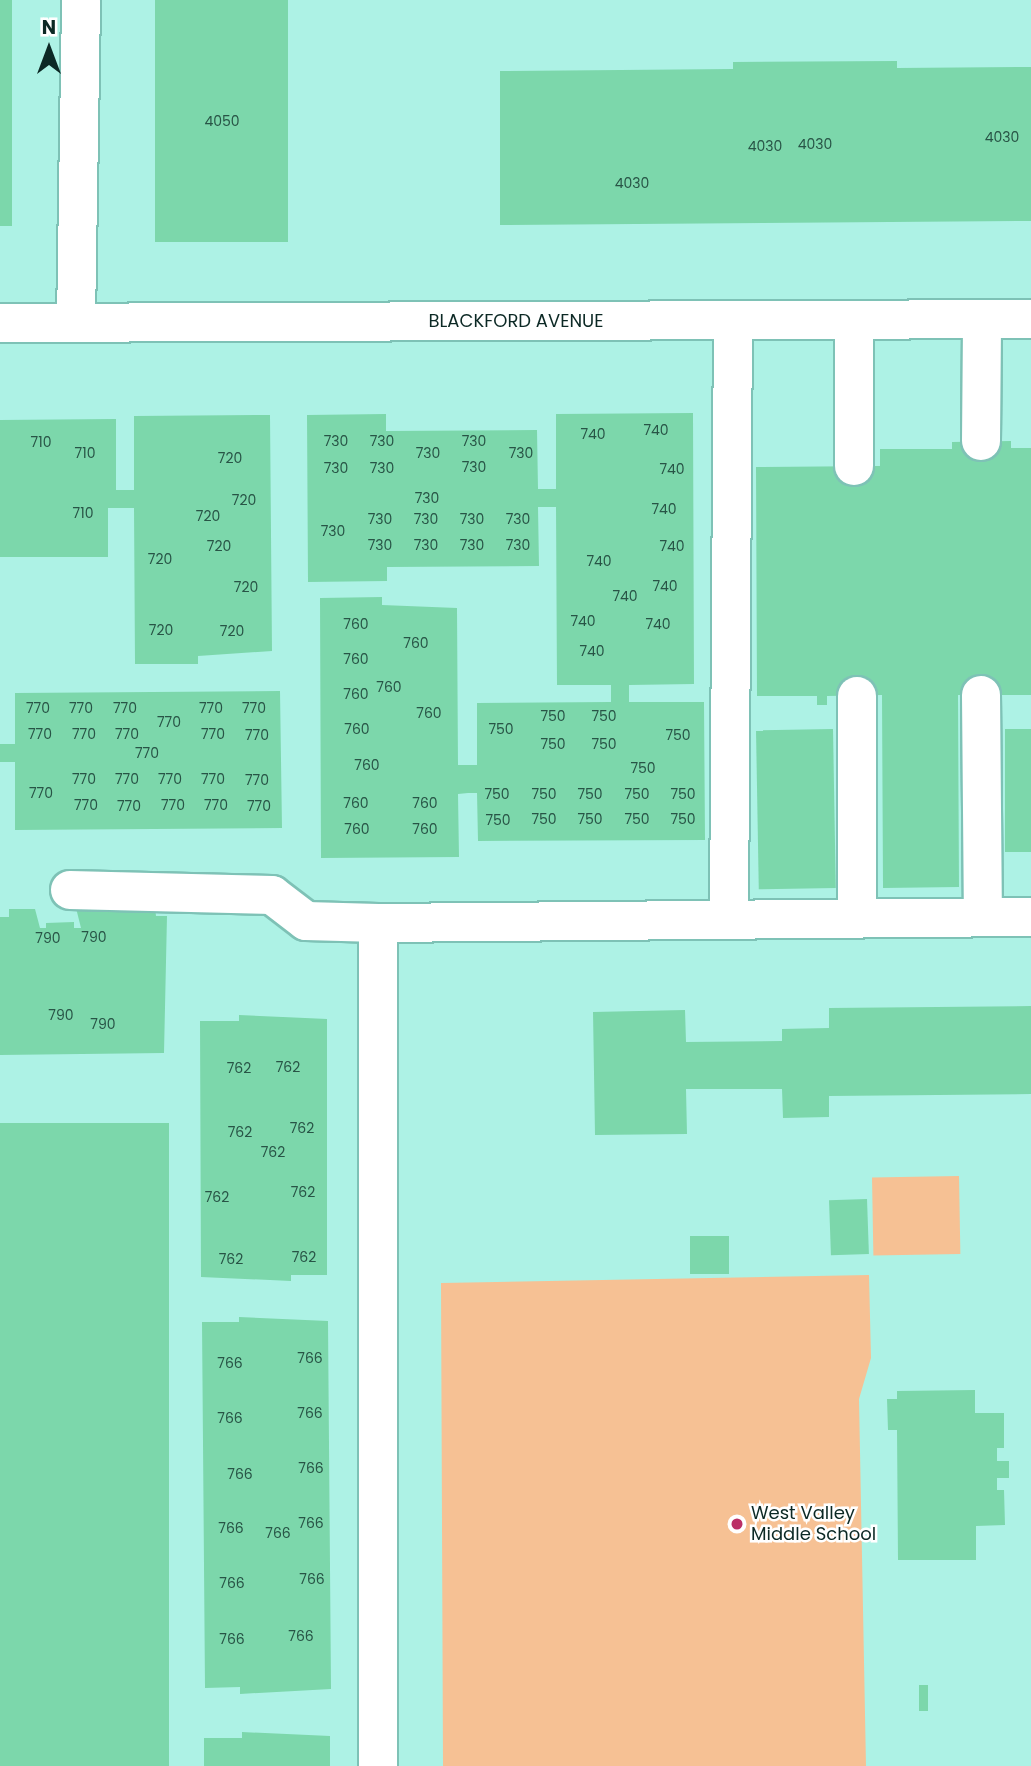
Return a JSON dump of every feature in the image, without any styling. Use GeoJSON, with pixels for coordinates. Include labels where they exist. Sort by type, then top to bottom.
{"type":"FeatureCollection","features":[{"type":"Feature","properties":{"kind":"street"},"geometry":{"type":"LineString","coordinates":[[76,322],[81,0]]}},
{"type":"Feature","properties":{"kind":"street"},"geometry":{"type":"LineString","coordinates":[[981,442],[982,319]]}},
{"type":"Feature","properties":{"kind":"street","name":"BLACKFORD AVENUE"},"geometry":{"type":"LineString","coordinates":[[0,323],[1031,319]]}},
{"type":"Feature","properties":{"kind":"street"},"geometry":{"type":"LineString","coordinates":[[729,919],[733,320]]}},
{"type":"Feature","properties":{"kind":"street"},"geometry":{"type":"LineString","coordinates":[[854,320],[854,466]]}},
{"type":"Feature","properties":{"kind":"street"},"geometry":{"type":"LineString","coordinates":[[981,695],[983,917]]}},
{"type":"Feature","properties":{"kind":"street"},"geometry":{"type":"LineString","coordinates":[[857,696],[857,918]]}},
{"type":"Feature","properties":{"kind":"street"},"geometry":{"type":"LineString","coordinates":[[69,890],[272,895],[306,921],[378,923],[1031,917]]}},
{"type":"Feature","properties":{"kind":"street"},"geometry":{"type":"LineString","coordinates":[[378,923],[378,1766]]}},
{"type":"Feature","properties":{"kind":"shaded area"},"geometry":{"type":"Polygon","coordinates":[[[959,1176],[960,1254],[873,1256],[872,1178],[959,1176]]]}},
{"type":"Feature","properties":{"kind":"shaded area"},"geometry":{"type":"Polygon","coordinates":[[[869,1275],[871,1358],[859,1399],[866,1766],[443,1766],[441,1283],[869,1275]]]}},
{"type":"Feature","properties":{"kind":"building"},"geometry":{"type":"Polygon","coordinates":[[[0,0],[12,0],[12,226],[0,226],[0,0]]]}},
{"type":"Feature","properties":{"kind":"building"},"geometry":{"type":"Polygon","coordinates":[[[155,0],[288,0],[288,242],[155,242],[155,0]]]}},
{"type":"Feature","properties":{"kind":"building"},"geometry":{"type":"Polygon","coordinates":[[[897,61],[897,68],[1031,67],[1031,221],[500,225],[500,71],[733,69],[733,62],[897,61]]]}},
{"type":"Feature","properties":{"kind":"building"},"geometry":{"type":"Polygon","coordinates":[[[693,413],[694,684],[629,685],[629,702],[704,702],[705,840],[478,841],[477,793],[468,793],[458,794],[459,857],[321,858],[320,598],[382,597],[382,605],[457,608],[458,765],[477,765],[477,703],[611,702],[611,685],[557,685],[556,507],[538,507],[539,566],[387,567],[387,581],[308,582],[307,415],[386,414],[386,431],[537,430],[538,489],[556,489],[556,414],[693,413]]]}},
{"type":"Feature","properties":{"kind":"building"},"geometry":{"type":"Polygon","coordinates":[[[270,415],[272,651],[198,656],[198,664],[135,664],[134,508],[108,508],[108,557],[0,557],[0,420],[116,419],[116,490],[134,490],[134,416],[270,415]]]}},
{"type":"Feature","properties":{"kind":"building"},"geometry":{"type":"Polygon","coordinates":[[[1011,441],[1011,448],[1031,448],[1031,695],[958,695],[959,887],[883,888],[882,695],[827,696],[827,705],[817,705],[817,696],[757,696],[756,467],[880,466],[880,449],[952,449],[952,442],[1011,441]]]}},
{"type":"Feature","properties":{"kind":"building"},"geometry":{"type":"Polygon","coordinates":[[[280,691],[282,828],[15,830],[15,762],[0,762],[0,744],[15,744],[15,693],[280,691]]]}},
{"type":"Feature","properties":{"kind":"building"},"geometry":{"type":"Polygon","coordinates":[[[833,729],[836,888],[759,889],[756,730],[833,729]]]}},
{"type":"Feature","properties":{"kind":"building"},"geometry":{"type":"Polygon","coordinates":[[[1005,729],[1031,729],[1031,852],[1005,852],[1005,729]]]}},
{"type":"Feature","properties":{"kind":"building"},"geometry":{"type":"Polygon","coordinates":[[[155,907],[156,916],[167,916],[164,1053],[0,1055],[0,917],[9,917],[9,909],[35,909],[40,928],[46,928],[46,923],[74,922],[74,928],[81,928],[76,908],[155,907]]]}},
{"type":"Feature","properties":{"kind":"building"},"geometry":{"type":"Polygon","coordinates":[[[1031,1006],[1031,1094],[829,1096],[829,1117],[783,1118],[782,1089],[686,1089],[687,1134],[595,1135],[593,1012],[685,1010],[686,1042],[782,1041],[782,1029],[829,1028],[829,1008],[1031,1006]]]}},
{"type":"Feature","properties":{"kind":"building"},"geometry":{"type":"Polygon","coordinates":[[[239,1015],[327,1019],[327,1275],[291,1275],[291,1281],[201,1277],[200,1021],[239,1021],[239,1015]]]}},
{"type":"Feature","properties":{"kind":"building"},"geometry":{"type":"Polygon","coordinates":[[[0,1123],[169,1123],[169,1766],[0,1766],[0,1123]]]}},
{"type":"Feature","properties":{"kind":"building"},"geometry":{"type":"Polygon","coordinates":[[[867,1199],[869,1254],[831,1255],[829,1200],[867,1199]]]}},
{"type":"Feature","properties":{"kind":"building"},"geometry":{"type":"Polygon","coordinates":[[[690,1236],[729,1236],[729,1274],[690,1274],[690,1236]]]}},
{"type":"Feature","properties":{"kind":"building"},"geometry":{"type":"Polygon","coordinates":[[[239,1317],[328,1321],[331,1689],[240,1694],[240,1687],[205,1688],[202,1322],[239,1322],[239,1317]]]}},
{"type":"Feature","properties":{"kind":"building"},"geometry":{"type":"Polygon","coordinates":[[[975,1390],[975,1413],[1004,1413],[1004,1448],[997,1448],[997,1461],[1009,1461],[1009,1478],[997,1478],[997,1490],[1004,1490],[1005,1525],[976,1526],[976,1560],[898,1560],[897,1430],[888,1430],[887,1399],[897,1399],[897,1391],[975,1390]]]}},
{"type":"Feature","properties":{"kind":"building"},"geometry":{"type":"Polygon","coordinates":[[[919,1685],[928,1685],[928,1711],[919,1711],[919,1685]]]}},
{"type":"Feature","properties":{"kind":"building"},"geometry":{"type":"Polygon","coordinates":[[[242,1732],[330,1736],[330,1766],[204,1766],[204,1738],[242,1738],[242,1732]]]}},
{"type":"Feature","properties":{"kind":"place","name":"West Valley Middle School"},"geometry":{"type":"Point","coordinates":[737,1524]}}]}
